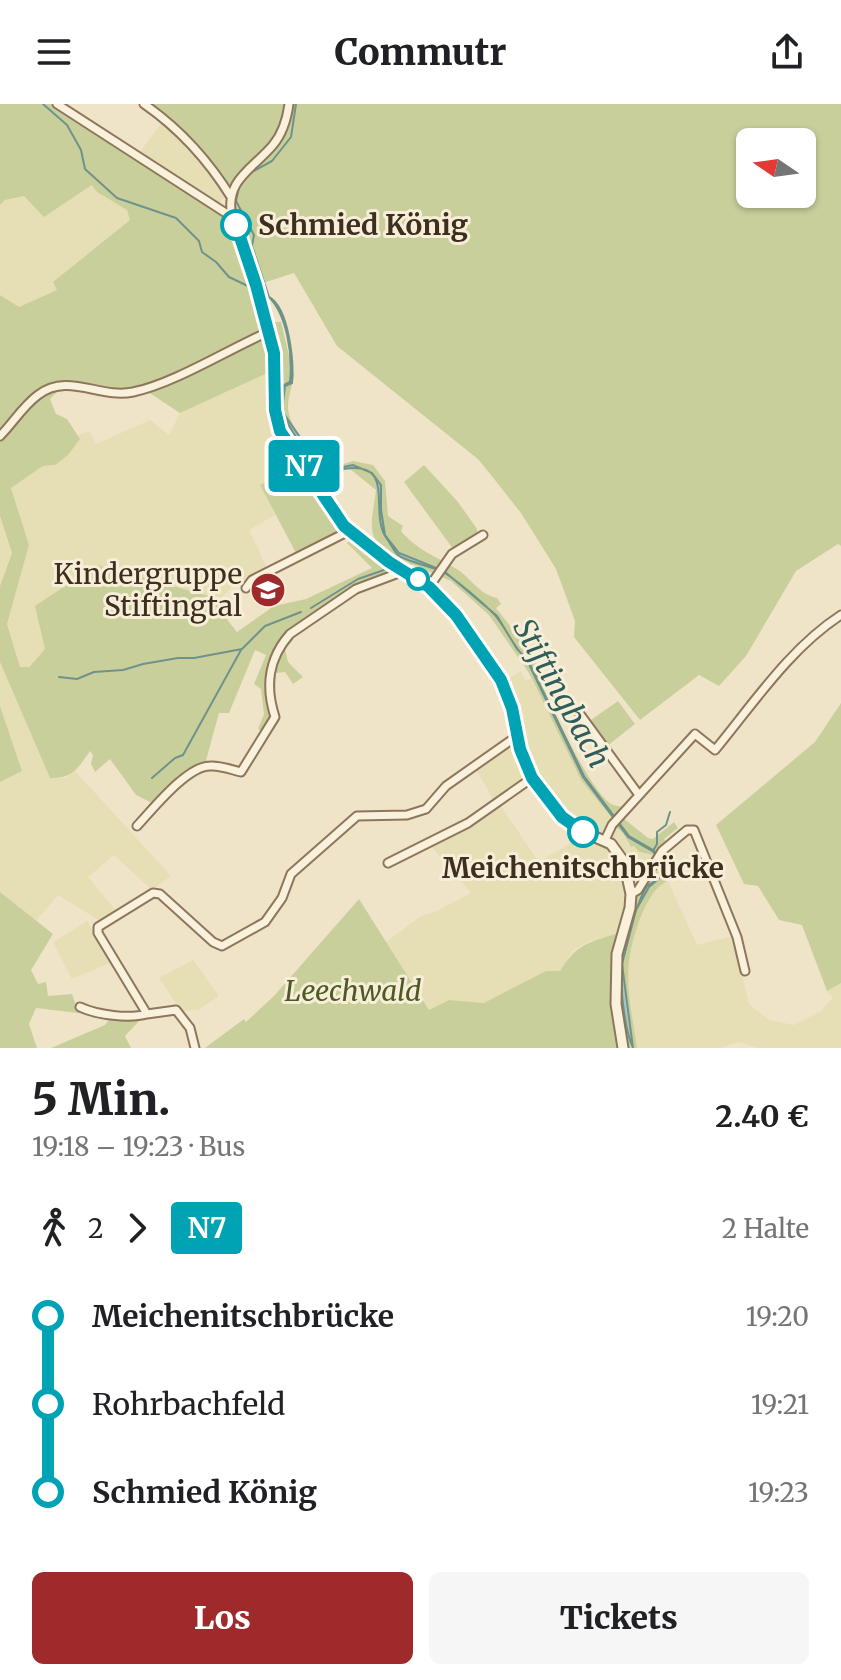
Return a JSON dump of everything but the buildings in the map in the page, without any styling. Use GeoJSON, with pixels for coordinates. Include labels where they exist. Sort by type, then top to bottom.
{"type":"FeatureCollection","features":[{"type":"Feature","properties":{"kind":"street"},"geometry":{"type":"LineString","coordinates":[[57,104],[232,217]]}},
{"type":"Feature","properties":{"kind":"street"},"geometry":{"type":"LineString","coordinates":[[144,104],[181,133],[208,163],[231,197]]}},
{"type":"Feature","properties":{"kind":"street"},"geometry":{"type":"LineString","coordinates":[[289,104],[280,135],[239,177],[231,197],[232,217],[256,285],[274,353],[275,410],[280,431],[337,518],[349,531],[389,562],[429,587],[456,615],[501,680],[512,708],[524,761],[532,778],[569,822],[605,840],[616,848],[624,862],[631,894],[617,954],[616,1004],[623,1048]]}},
{"type":"Feature","properties":{"kind":"street"},"geometry":{"type":"LineString","coordinates":[[0,436],[36,396],[53,387],[71,385],[105,392],[133,392],[166,380],[268,332]]}},
{"type":"Feature","properties":{"kind":"street"},"geometry":{"type":"LineString","coordinates":[[246,588],[252,580],[349,531]]}},
{"type":"Feature","properties":{"kind":"street"},"geometry":{"type":"LineString","coordinates":[[429,587],[452,554],[483,535]]}},
{"type":"Feature","properties":{"kind":"street"},"geometry":{"type":"LineString","coordinates":[[137,826],[184,778],[208,765],[241,772],[275,717],[269,700],[269,672],[282,643],[290,634],[356,589],[405,571]]}},
{"type":"Feature","properties":{"kind":"street"},"geometry":{"type":"LineString","coordinates":[[605,840],[612,825],[695,734],[715,750],[787,664],[841,615]]}},
{"type":"Feature","properties":{"kind":"street"},"geometry":{"type":"LineString","coordinates":[[577,710],[639,795]]}},
{"type":"Feature","properties":{"kind":"street"},"geometry":{"type":"LineString","coordinates":[[147,1014],[98,933],[98,927],[153,893],[160,894],[213,942],[222,946],[265,922],[282,898],[291,874],[357,816],[407,815],[426,809],[446,786],[517,736]]}},
{"type":"Feature","properties":{"kind":"street"},"geometry":{"type":"LineString","coordinates":[[388,863],[468,823],[532,778]]}},
{"type":"Feature","properties":{"kind":"street"},"geometry":{"type":"LineString","coordinates":[[631,894],[638,890],[659,854],[687,830],[694,830],[737,937],[745,971]]}},
{"type":"Feature","properties":{"kind":"street"},"geometry":{"type":"LineString","coordinates":[[80,1007],[127,1015],[176,1010],[190,1028],[195,1048]]}},
{"type":"Feature","properties":{"kind":"shaded area"},"geometry":{"type":"Polygon","coordinates":[[[163,121],[180,135],[211,173],[225,196],[218,204],[139,153],[163,121]]]}},
{"type":"Feature","properties":{"kind":"shaded area"},"geometry":{"type":"Polygon","coordinates":[[[93,185],[97,192],[127,210],[130,220],[54,282],[58,290],[19,307],[0,295],[0,205],[5,200],[24,196],[45,216],[93,185]]]}},
{"type":"Feature","properties":{"kind":"shaded area"},"geometry":{"type":"Polygon","coordinates":[[[272,371],[271,410],[300,467],[261,485],[275,515],[249,530],[267,568],[234,585],[220,599],[97,565],[45,649],[28,667],[20,667],[7,624],[29,545],[11,488],[43,466],[55,465],[80,439],[78,435],[89,431],[96,444],[150,420],[169,435],[180,413],[272,371]]]}},
{"type":"Feature","properties":{"kind":"shaded area"},"geometry":{"type":"Polygon","coordinates":[[[0,516],[12,553],[0,586],[0,516]]]}},
{"type":"Feature","properties":{"kind":"shaded area"},"geometry":{"type":"Polygon","coordinates":[[[0,662],[50,778],[66,778],[75,771],[171,876],[152,890],[114,855],[88,877],[117,912],[102,922],[58,895],[36,921],[0,892],[0,782],[22,770],[0,706],[0,662]]]}},
{"type":"Feature","properties":{"kind":"shaded area"},"geometry":{"type":"Polygon","coordinates":[[[521,671],[525,680],[531,679],[581,780],[616,823],[614,827],[623,833],[630,847],[634,846],[639,852],[661,860],[661,871],[651,872],[635,895],[628,932],[588,942],[573,950],[560,971],[546,972],[484,1003],[449,1000],[429,1010],[386,942],[421,916],[471,893],[431,846],[500,805],[539,862],[583,835],[584,828],[556,803],[536,774],[496,804],[475,768],[522,738],[517,708],[506,680],[521,671]]]}},
{"type":"Feature","properties":{"kind":"shaded area"},"geometry":{"type":"Polygon","coordinates":[[[668,881],[697,945],[733,936],[749,1004],[769,1020],[794,1025],[820,1012],[833,998],[827,991],[841,983],[841,1048],[759,1048],[738,1042],[720,1048],[637,1048],[626,972],[631,942],[648,901],[660,885],[668,881]]]}},
{"type":"Feature","properties":{"kind":"shaded area"},"geometry":{"type":"Polygon","coordinates":[[[87,921],[112,962],[72,979],[53,942],[87,921]]]}},
{"type":"Feature","properties":{"kind":"shaded area"},"geometry":{"type":"Polygon","coordinates":[[[193,960],[219,996],[198,1010],[181,1011],[159,978],[193,960]]]}},
{"type":"Feature","properties":{"kind":"green space"},"geometry":{"type":"Polygon","coordinates":[[[0,104],[51,104],[231,220],[235,191],[225,196],[187,145],[139,104],[841,104],[841,546],[838,544],[796,571],[746,656],[719,686],[699,675],[640,720],[574,637],[575,621],[556,569],[521,513],[479,460],[337,346],[294,273],[260,284],[246,241],[240,239],[248,263],[245,269],[270,349],[272,371],[180,413],[139,386],[117,388],[54,382],[56,393],[50,399],[56,414],[67,419],[80,439],[68,455],[55,465],[43,466],[11,488],[29,545],[7,624],[20,667],[29,667],[45,649],[35,606],[97,565],[220,599],[222,613],[237,632],[274,606],[306,599],[372,568],[347,543],[352,538],[381,561],[387,554],[373,532],[376,490],[350,469],[335,472],[315,464],[283,425],[278,389],[281,363],[273,322],[281,322],[292,368],[291,383],[293,371],[294,374],[288,407],[299,434],[321,456],[337,466],[353,461],[373,465],[385,481],[388,516],[403,526],[401,531],[407,538],[461,572],[485,593],[497,598],[501,604],[496,608],[511,627],[517,625],[538,666],[535,669],[569,742],[602,795],[611,804],[623,807],[618,814],[648,838],[653,839],[674,822],[678,828],[664,839],[666,841],[656,852],[649,850],[654,855],[631,847],[581,780],[529,673],[489,615],[451,581],[414,565],[406,565],[355,586],[287,632],[293,640],[285,649],[288,662],[303,677],[293,684],[285,672],[276,673],[275,696],[267,698],[270,716],[263,732],[258,729],[264,714],[261,689],[254,684],[266,655],[255,650],[229,713],[219,713],[205,764],[184,775],[152,803],[136,795],[110,759],[95,772],[90,751],[70,774],[50,778],[0,662],[0,586],[12,553],[0,516],[0,295],[19,307],[57,290],[53,282],[130,220],[127,210],[97,192],[92,185],[44,217],[24,196],[5,200],[0,205],[0,104]]]}},
{"type":"Feature","properties":{"kind":"green space"},"geometry":{"type":"Polygon","coordinates":[[[424,465],[458,502],[477,529],[477,533],[454,550],[404,482],[424,465]]]}},
{"type":"Feature","properties":{"kind":"green space"},"geometry":{"type":"Polygon","coordinates":[[[300,467],[341,528],[336,535],[296,553],[260,485],[300,467]]]}},
{"type":"Feature","properties":{"kind":"green space"},"geometry":{"type":"Polygon","coordinates":[[[618,701],[635,724],[606,747],[588,722],[618,701]]]}},
{"type":"Feature","properties":{"kind":"green space"},"geometry":{"type":"Polygon","coordinates":[[[841,703],[841,983],[827,991],[802,925],[779,920],[758,886],[744,884],[716,825],[815,742],[841,703]]]}},
{"type":"Feature","properties":{"kind":"green space"},"geometry":{"type":"Polygon","coordinates":[[[0,706],[22,771],[0,782],[0,706]]]}},
{"type":"Feature","properties":{"kind":"green space","name":"Leechwald"},"geometry":{"type":"Polygon","coordinates":[[[666,871],[668,881],[649,899],[631,950],[628,981],[637,1048],[633,1048],[625,1011],[631,1048],[205,1048],[244,1019],[246,1022],[274,996],[359,899],[429,1010],[449,1000],[484,1003],[546,971],[560,971],[572,955],[584,946],[616,934],[611,981],[619,983],[619,955],[628,932],[635,895],[651,872],[666,871]]]}},
{"type":"Feature","properties":{"kind":"green space"},"geometry":{"type":"Polygon","coordinates":[[[0,892],[53,934],[31,970],[38,984],[46,982],[48,996],[72,994],[77,1008],[88,1011],[86,1014],[36,1008],[29,1024],[37,1048],[0,1048],[0,892]]]}},
{"type":"Feature","properties":{"kind":"green space"},"geometry":{"type":"Polygon","coordinates":[[[111,1017],[140,1020],[125,1036],[131,1048],[51,1048],[105,1025],[111,1017]]]}},
{"type":"Feature","properties":{"kind":"water"},"geometry":{"type":"Polygon","coordinates":[[[269,297],[281,312],[291,349],[292,383],[285,386],[282,411],[315,459],[328,461],[338,468],[353,465],[365,470],[338,470],[314,460],[301,445],[281,411],[284,385],[290,382],[291,360],[284,325],[269,297]]]}},
{"type":"Feature","properties":{"kind":"water"},"geometry":{"type":"Polygon","coordinates":[[[370,472],[381,485],[385,535],[382,528],[378,490],[370,472]]]}},
{"type":"Feature","properties":{"kind":"water"},"geometry":{"type":"Polygon","coordinates":[[[385,535],[399,553],[444,571],[454,579],[401,557],[385,535]]]}},
{"type":"Feature","properties":{"kind":"water"},"geometry":{"type":"Polygon","coordinates":[[[519,651],[528,660],[584,776],[629,836],[653,850],[667,864],[663,875],[649,887],[637,908],[647,886],[660,877],[666,864],[652,851],[628,837],[583,777],[527,660],[519,651]]]}},
{"type":"Feature","properties":{"kind":"water"},"geometry":{"type":"Polygon","coordinates":[[[635,913],[622,964],[633,1048],[623,1006],[621,962],[635,913]]]}},
{"type":"Feature","properties":{"kind":"waterway"},"geometry":{"type":"LineString","coordinates":[[43,104],[67,125],[81,150],[85,169],[117,198],[176,218],[199,241],[202,252],[229,277],[252,288]]}},
{"type":"Feature","properties":{"kind":"waterway"},"geometry":{"type":"LineString","coordinates":[[250,173],[272,161],[291,137],[296,104]]}},
{"type":"Feature","properties":{"kind":"waterway"},"geometry":{"type":"LineString","coordinates":[[245,177],[236,201],[254,235],[252,246],[269,297]]}},
{"type":"Feature","properties":{"kind":"waterway"},"geometry":{"type":"LineString","coordinates":[[311,608],[358,579],[390,568]]}},
{"type":"Feature","properties":{"kind":"waterway"},"geometry":{"type":"LineString","coordinates":[[59,677],[77,679],[94,672],[123,670],[143,664],[242,649],[265,626],[301,612]]}},
{"type":"Feature","properties":{"kind":"waterway"},"geometry":{"type":"LineString","coordinates":[[152,778],[183,755],[241,650]]}},
{"type":"Feature","properties":{"kind":"waterway"},"geometry":{"type":"LineString","coordinates":[[653,851],[657,844],[657,832],[666,825],[670,812]]}},
{"type":"Feature","properties":{"kind":"bus line","name":"N7"},"geometry":{"type":"LineString","coordinates":[[236,225],[274,353],[275,410],[280,431],[344,526],[389,562],[429,587],[456,615],[501,680],[512,708],[520,749],[532,778],[562,817],[583,832]]}},
{"type":"Feature","properties":{"kind":"place","name":"Schmied König"},"geometry":{"type":"Point","coordinates":[236,225]}},
{"type":"Feature","properties":{"kind":"place","name":"Kindergruppe Stiftingtal"},"geometry":{"type":"Point","coordinates":[268,590]}},
{"type":"Feature","properties":{"kind":"place","name":"Meichenitschbrücke"},"geometry":{"type":"Point","coordinates":[583,832]}},
{"type":"Feature","properties":{"kind":"water label","name":"Stiftingbach"},"geometry":{"type":"Point","coordinates":[562,693]}}]}
